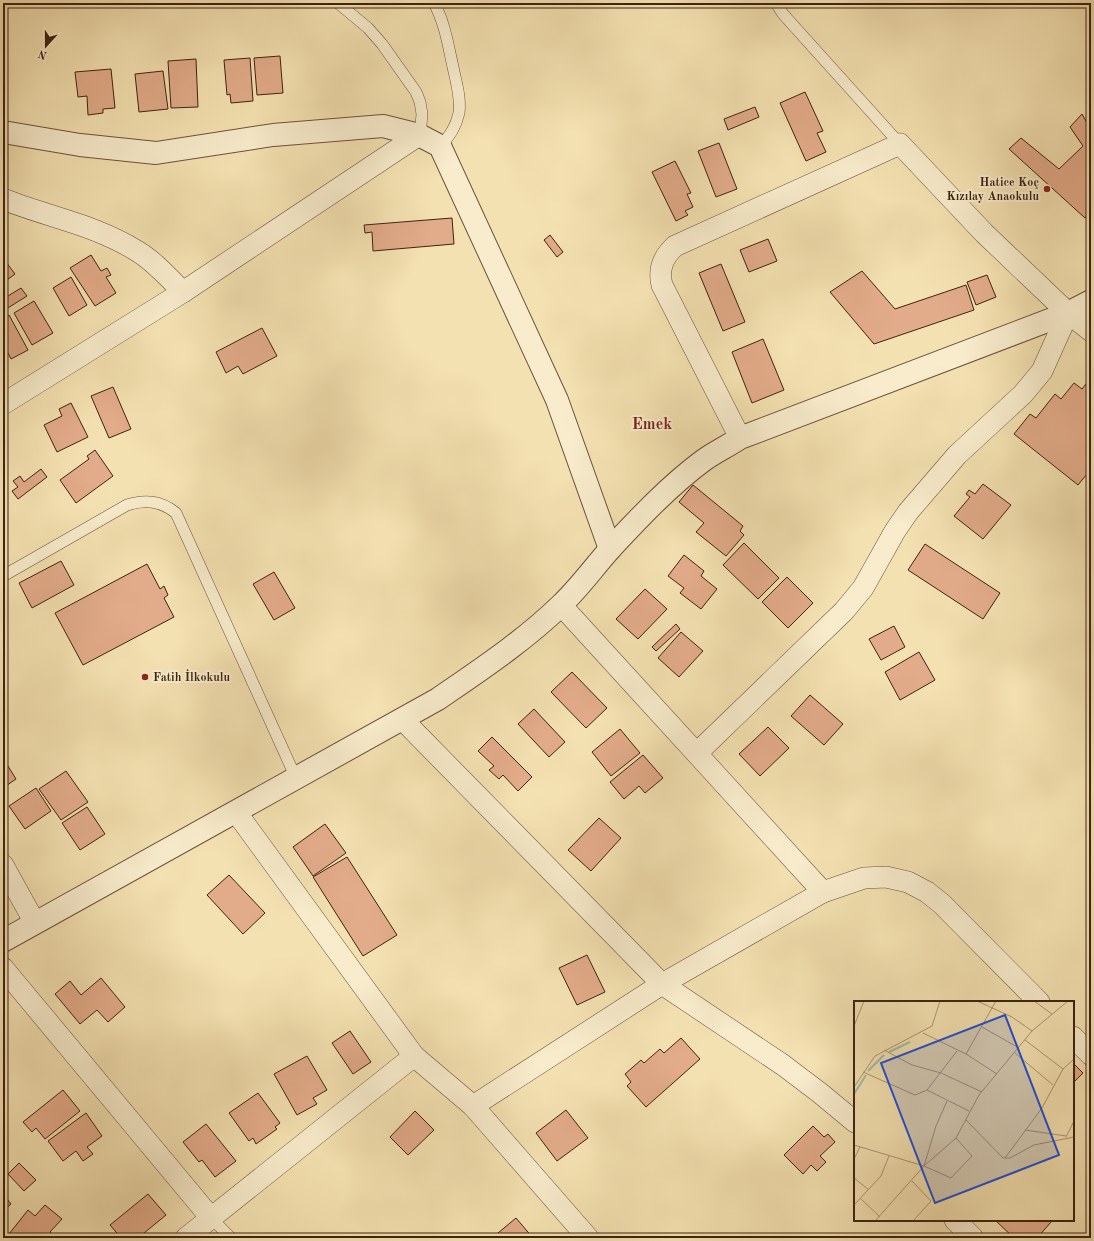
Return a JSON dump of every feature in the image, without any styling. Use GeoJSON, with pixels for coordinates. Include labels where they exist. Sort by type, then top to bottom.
{"type":"FeatureCollection","features":[{"type":"Feature","properties":{"kind":"street"},"geometry":{"type":"LineString","coordinates":[[3,132],[80,145],[156,153],[273,135],[383,126],[419,136],[440,146],[557,400],[610,549]]}},
{"type":"Feature","properties":{"kind":"street"},"geometry":{"type":"LineString","coordinates":[[3,404],[183,292],[419,136]]}},
{"type":"Feature","properties":{"kind":"street"},"geometry":{"type":"LineString","coordinates":[[740,438],[662,285],[660,278],[662,263],[667,254],[675,246],[900,144],[984,233],[1068,313],[1091,331]]}},
{"type":"Feature","properties":{"kind":"street"},"geometry":{"type":"LineString","coordinates":[[3,199],[17,205],[86,227],[113,238],[138,251],[183,292]]}},
{"type":"Feature","properties":{"kind":"street"},"geometry":{"type":"LineString","coordinates":[[3,940],[438,699],[482,669],[524,637],[561,605],[644,513],[704,460],[740,438],[1068,313],[1091,301]]}},
{"type":"Feature","properties":{"kind":"street"},"geometry":{"type":"LineString","coordinates":[[697,753],[844,611],[863,588],[895,531],[908,512],[957,455],[1022,394],[1042,371],[1068,313]]}},
{"type":"Feature","properties":{"kind":"street"},"geometry":{"type":"LineString","coordinates":[[561,605],[823,892]]}},
{"type":"Feature","properties":{"kind":"street"},"geometry":{"type":"LineString","coordinates":[[402,719],[662,984],[783,1065],[854,1121]]}},
{"type":"Feature","properties":{"kind":"street"},"geometry":{"type":"LineString","coordinates":[[236,812],[414,1056],[473,1106],[588,1238]]}},
{"type":"Feature","properties":{"kind":"street"},"geometry":{"type":"LineString","coordinates":[[3,865],[35,923]]}},
{"type":"Feature","properties":{"kind":"street"},"geometry":{"type":"LineString","coordinates":[[473,1106],[662,984],[823,892],[864,878],[886,877],[908,882],[927,892],[942,904],[1038,1001]]}},
{"type":"Feature","properties":{"kind":"street"},"geometry":{"type":"LineString","coordinates":[[3,968],[211,1218]]}},
{"type":"Feature","properties":{"kind":"street"},"geometry":{"type":"LineString","coordinates":[[1074,1038],[1091,1055]]}},
{"type":"Feature","properties":{"kind":"street"},"geometry":{"type":"LineString","coordinates":[[186,1238],[414,1056]]}},
{"type":"Feature","properties":{"kind":"street"},"geometry":{"type":"LineString","coordinates":[[956,1221],[973,1238]]}},
{"type":"Feature","properties":{"kind":"lane"},"geometry":{"type":"LineString","coordinates":[[338,3],[368,28],[382,44],[416,92],[420,102],[422,114],[419,136]]}},
{"type":"Feature","properties":{"kind":"lane"},"geometry":{"type":"LineString","coordinates":[[434,3],[445,30],[460,98],[456,124],[450,136],[440,146]]}},
{"type":"Feature","properties":{"kind":"lane"},"geometry":{"type":"LineString","coordinates":[[776,3],[783,14],[900,144]]}},
{"type":"Feature","properties":{"kind":"lane"},"geometry":{"type":"LineString","coordinates":[[3,576],[127,505],[138,501],[150,501],[168,507],[176,513],[296,778]]}},
{"type":"Feature","properties":{"kind":"lane"},"geometry":{"type":"LineString","coordinates":[[211,1218],[231,1238]]}},
{"type":"Feature","properties":{"kind":"building"},"geometry":{"type":"Polygon","coordinates":[[[3,3],[9,3],[3,26],[3,3]]]}},
{"type":"Feature","properties":{"kind":"building"},"geometry":{"type":"Polygon","coordinates":[[[280,56],[283,93],[257,95],[254,58],[280,56]]]}},
{"type":"Feature","properties":{"kind":"building"},"geometry":{"type":"Polygon","coordinates":[[[250,58],[253,101],[231,103],[230,94],[227,95],[224,60],[250,58]]]}},
{"type":"Feature","properties":{"kind":"building"},"geometry":{"type":"Polygon","coordinates":[[[196,59],[198,107],[171,108],[168,61],[196,59]]]}},
{"type":"Feature","properties":{"kind":"building"},"geometry":{"type":"Polygon","coordinates":[[[111,69],[115,108],[103,109],[103,113],[88,115],[87,96],[78,97],[75,72],[111,69]]]}},
{"type":"Feature","properties":{"kind":"building"},"geometry":{"type":"Polygon","coordinates":[[[163,71],[168,109],[139,112],[135,74],[163,71]]]}},
{"type":"Feature","properties":{"kind":"building"},"geometry":{"type":"Polygon","coordinates":[[[805,92],[823,131],[817,133],[826,152],[806,161],[780,103],[805,92]]]}},
{"type":"Feature","properties":{"kind":"building"},"geometry":{"type":"Polygon","coordinates":[[[755,107],[759,117],[728,130],[724,119],[755,107]]]}},
{"type":"Feature","properties":{"kind":"building"},"geometry":{"type":"Polygon","coordinates":[[[1082,114],[1091,130],[1091,210],[1085,218],[1009,149],[1021,138],[1059,169],[1083,146],[1070,127],[1082,114]]]}},
{"type":"Feature","properties":{"kind":"building"},"geometry":{"type":"Polygon","coordinates":[[[719,143],[737,189],[716,197],[698,151],[719,143]]]}},
{"type":"Feature","properties":{"kind":"building"},"geometry":{"type":"Polygon","coordinates":[[[675,161],[691,193],[687,194],[693,207],[685,211],[688,215],[676,221],[652,172],[675,161]]]}},
{"type":"Feature","properties":{"kind":"building"},"geometry":{"type":"Polygon","coordinates":[[[452,218],[454,244],[373,251],[372,232],[365,233],[364,225],[452,218]]]}},
{"type":"Feature","properties":{"kind":"building"},"geometry":{"type":"Polygon","coordinates":[[[550,235],[563,252],[557,257],[544,240],[550,235]]]}},
{"type":"Feature","properties":{"kind":"building"},"geometry":{"type":"Polygon","coordinates":[[[768,239],[777,261],[749,272],[740,250],[768,239]]]}},
{"type":"Feature","properties":{"kind":"building"},"geometry":{"type":"Polygon","coordinates":[[[91,255],[101,271],[107,268],[111,275],[106,277],[116,293],[95,306],[70,268],[91,255]]]}},
{"type":"Feature","properties":{"kind":"building"},"geometry":{"type":"Polygon","coordinates":[[[3,258],[15,274],[3,283],[3,258]]]}},
{"type":"Feature","properties":{"kind":"building"},"geometry":{"type":"Polygon","coordinates":[[[721,264],[745,322],[723,331],[699,273],[721,264]]]}},
{"type":"Feature","properties":{"kind":"building"},"geometry":{"type":"Polygon","coordinates":[[[862,271],[895,309],[966,285],[974,310],[874,344],[830,292],[862,271]]]}},
{"type":"Feature","properties":{"kind":"building"},"geometry":{"type":"Polygon","coordinates":[[[987,275],[996,297],[976,305],[967,282],[987,275]]]}},
{"type":"Feature","properties":{"kind":"building"},"geometry":{"type":"Polygon","coordinates":[[[71,277],[87,305],[69,316],[53,288],[71,277]]]}},
{"type":"Feature","properties":{"kind":"building"},"geometry":{"type":"Polygon","coordinates":[[[21,288],[27,296],[3,311],[3,299],[21,288]]]}},
{"type":"Feature","properties":{"kind":"building"},"geometry":{"type":"Polygon","coordinates":[[[34,301],[53,333],[32,345],[14,313],[34,301]]]}},
{"type":"Feature","properties":{"kind":"building"},"geometry":{"type":"Polygon","coordinates":[[[9,315],[28,350],[11,359],[8,353],[5,355],[3,352],[3,318],[9,315]]]}},
{"type":"Feature","properties":{"kind":"building"},"geometry":{"type":"Polygon","coordinates":[[[262,328],[277,356],[243,374],[238,366],[226,373],[216,352],[262,328]]]}},
{"type":"Feature","properties":{"kind":"building"},"geometry":{"type":"Polygon","coordinates":[[[763,339],[784,390],[752,403],[732,352],[763,339]]]}},
{"type":"Feature","properties":{"kind":"building"},"geometry":{"type":"Polygon","coordinates":[[[1090,379],[1091,469],[1078,485],[1014,434],[1030,414],[1036,418],[1055,394],[1061,399],[1074,383],[1082,389],[1090,379]]]}},
{"type":"Feature","properties":{"kind":"building"},"geometry":{"type":"Polygon","coordinates":[[[113,387],[131,429],[109,438],[91,396],[113,387]]]}},
{"type":"Feature","properties":{"kind":"building"},"geometry":{"type":"Polygon","coordinates":[[[71,403],[88,437],[57,452],[44,425],[62,416],[59,409],[71,403]]]}},
{"type":"Feature","properties":{"kind":"building"},"geometry":{"type":"Polygon","coordinates":[[[95,450],[113,476],[76,503],[60,480],[89,459],[87,456],[95,450]]]}},
{"type":"Feature","properties":{"kind":"building"},"geometry":{"type":"Polygon","coordinates":[[[41,469],[47,477],[18,499],[12,491],[18,487],[13,481],[20,476],[24,482],[41,469]]]}},
{"type":"Feature","properties":{"kind":"building"},"geometry":{"type":"Polygon","coordinates":[[[983,484],[1011,505],[983,539],[954,516],[970,497],[966,494],[969,490],[975,494],[983,484]]]}},
{"type":"Feature","properties":{"kind":"building"},"geometry":{"type":"Polygon","coordinates":[[[693,485],[743,526],[740,531],[744,535],[726,556],[696,532],[704,523],[679,502],[693,485]]]}},
{"type":"Feature","properties":{"kind":"building"},"geometry":{"type":"Polygon","coordinates":[[[3,498],[7,502],[3,506],[3,498]]]}},
{"type":"Feature","properties":{"kind":"building"},"geometry":{"type":"Polygon","coordinates":[[[744,543],[779,578],[758,599],[723,565],[744,543]]]}},
{"type":"Feature","properties":{"kind":"building"},"geometry":{"type":"Polygon","coordinates":[[[925,544],[1000,593],[983,619],[908,570],[925,544]]]}},
{"type":"Feature","properties":{"kind":"building"},"geometry":{"type":"Polygon","coordinates":[[[684,555],[704,571],[701,576],[717,589],[701,609],[680,593],[684,588],[668,576],[684,555]]]}},
{"type":"Feature","properties":{"kind":"building"},"geometry":{"type":"Polygon","coordinates":[[[61,561],[74,585],[32,608],[19,583],[61,561]]]}},
{"type":"Feature","properties":{"kind":"building"},"geometry":{"type":"Polygon","coordinates":[[[147,564],[160,589],[164,586],[168,595],[164,598],[174,617],[83,665],[55,613],[147,564]]]}},
{"type":"Feature","properties":{"kind":"building"},"geometry":{"type":"Polygon","coordinates":[[[274,572],[295,608],[274,620],[253,584],[274,572]]]}},
{"type":"Feature","properties":{"kind":"building"},"geometry":{"type":"Polygon","coordinates":[[[787,577],[813,603],[788,628],[762,602],[787,577]]]}},
{"type":"Feature","properties":{"kind":"building"},"geometry":{"type":"Polygon","coordinates":[[[645,589],[667,609],[638,639],[616,619],[645,589]]]}},
{"type":"Feature","properties":{"kind":"building"},"geometry":{"type":"Polygon","coordinates":[[[676,624],[680,629],[656,651],[652,647],[676,624]]]}},
{"type":"Feature","properties":{"kind":"building"},"geometry":{"type":"Polygon","coordinates":[[[894,626],[905,647],[881,660],[869,639],[894,626]]]}},
{"type":"Feature","properties":{"kind":"building"},"geometry":{"type":"Polygon","coordinates":[[[681,632],[703,651],[679,677],[658,658],[681,632]]]}},
{"type":"Feature","properties":{"kind":"building"},"geometry":{"type":"Polygon","coordinates":[[[919,652],[935,680],[900,700],[885,672],[919,652]]]}},
{"type":"Feature","properties":{"kind":"building"},"geometry":{"type":"Polygon","coordinates":[[[572,672],[607,708],[586,728],[551,692],[572,672]]]}},
{"type":"Feature","properties":{"kind":"building"},"geometry":{"type":"Polygon","coordinates":[[[810,695],[843,724],[824,745],[791,716],[810,695]]]}},
{"type":"Feature","properties":{"kind":"building"},"geometry":{"type":"Polygon","coordinates":[[[534,709],[565,742],[549,757],[518,724],[534,709]]]}},
{"type":"Feature","properties":{"kind":"building"},"geometry":{"type":"Polygon","coordinates":[[[768,727],[789,748],[760,776],[739,754],[768,727]]]}},
{"type":"Feature","properties":{"kind":"building"},"geometry":{"type":"Polygon","coordinates":[[[620,729],[640,753],[611,776],[592,752],[620,729]]]}},
{"type":"Feature","properties":{"kind":"building"},"geometry":{"type":"Polygon","coordinates":[[[492,737],[532,777],[518,791],[503,775],[499,779],[489,770],[494,766],[478,751],[492,737]]]}},
{"type":"Feature","properties":{"kind":"building"},"geometry":{"type":"Polygon","coordinates":[[[643,755],[663,778],[645,793],[639,786],[624,799],[610,782],[643,755]]]}},
{"type":"Feature","properties":{"kind":"building"},"geometry":{"type":"Polygon","coordinates":[[[3,758],[16,779],[3,788],[3,758]]]}},
{"type":"Feature","properties":{"kind":"building"},"geometry":{"type":"Polygon","coordinates":[[[66,771],[88,802],[61,820],[39,789],[66,771]]]}},
{"type":"Feature","properties":{"kind":"building"},"geometry":{"type":"Polygon","coordinates":[[[36,788],[51,811],[25,829],[9,806],[36,788]]]}},
{"type":"Feature","properties":{"kind":"building"},"geometry":{"type":"Polygon","coordinates":[[[87,807],[105,834],[80,850],[62,823],[87,807]]]}},
{"type":"Feature","properties":{"kind":"building"},"geometry":{"type":"Polygon","coordinates":[[[599,818],[621,838],[591,871],[568,850],[599,818]]]}},
{"type":"Feature","properties":{"kind":"building"},"geometry":{"type":"Polygon","coordinates":[[[325,824],[346,853],[313,876],[293,847],[325,824]]]}},
{"type":"Feature","properties":{"kind":"building"},"geometry":{"type":"Polygon","coordinates":[[[347,857],[397,935],[363,956],[313,877],[347,857]]]}},
{"type":"Feature","properties":{"kind":"building"},"geometry":{"type":"Polygon","coordinates":[[[229,875],[265,913],[243,934],[207,895],[229,875]]]}},
{"type":"Feature","properties":{"kind":"building"},"geometry":{"type":"Polygon","coordinates":[[[587,955],[605,992],[577,1005],[559,968],[587,955]]]}},
{"type":"Feature","properties":{"kind":"building"},"geometry":{"type":"Polygon","coordinates":[[[101,978],[125,1007],[108,1022],[97,1010],[80,1024],[55,994],[70,981],[81,995],[101,978]]]}},
{"type":"Feature","properties":{"kind":"building"},"geometry":{"type":"Polygon","coordinates":[[[350,1031],[371,1062],[353,1074],[332,1043],[350,1031]]]}},
{"type":"Feature","properties":{"kind":"building"},"geometry":{"type":"Polygon","coordinates":[[[681,1038],[700,1059],[646,1107],[627,1086],[631,1082],[625,1074],[641,1060],[644,1063],[660,1049],[664,1053],[681,1038]]]}},
{"type":"Feature","properties":{"kind":"building"},"geometry":{"type":"Polygon","coordinates":[[[307,1056],[327,1090],[313,1098],[317,1104],[297,1115],[274,1074],[307,1056]]]}},
{"type":"Feature","properties":{"kind":"building"},"geometry":{"type":"Polygon","coordinates":[[[1074,1064],[1083,1073],[1074,1082],[1074,1064]]]}},
{"type":"Feature","properties":{"kind":"building"},"geometry":{"type":"Polygon","coordinates":[[[63,1090],[80,1111],[45,1139],[36,1128],[32,1132],[23,1122],[63,1090]]]}},
{"type":"Feature","properties":{"kind":"building"},"geometry":{"type":"Polygon","coordinates":[[[258,1093],[280,1123],[275,1127],[277,1129],[256,1144],[253,1138],[249,1141],[229,1113],[258,1093]]]}},
{"type":"Feature","properties":{"kind":"building"},"geometry":{"type":"Polygon","coordinates":[[[566,1110],[588,1138],[557,1161],[536,1133],[566,1110]]]}},
{"type":"Feature","properties":{"kind":"building"},"geometry":{"type":"Polygon","coordinates":[[[415,1111],[434,1130],[408,1155],[390,1137],[415,1111]]]}},
{"type":"Feature","properties":{"kind":"building"},"geometry":{"type":"Polygon","coordinates":[[[86,1113],[102,1136],[87,1147],[93,1154],[83,1161],[76,1151],[63,1161],[48,1141],[86,1113]]]}},
{"type":"Feature","properties":{"kind":"building"},"geometry":{"type":"Polygon","coordinates":[[[206,1124],[236,1161],[215,1177],[202,1160],[199,1162],[183,1142],[206,1124]]]}},
{"type":"Feature","properties":{"kind":"building"},"geometry":{"type":"Polygon","coordinates":[[[813,1126],[824,1137],[828,1134],[835,1142],[820,1156],[826,1162],[817,1171],[811,1165],[803,1174],[784,1155],[813,1126]]]}},
{"type":"Feature","properties":{"kind":"building"},"geometry":{"type":"Polygon","coordinates":[[[19,1163],[36,1180],[24,1191],[8,1174],[19,1163]]]}},
{"type":"Feature","properties":{"kind":"building"},"geometry":{"type":"Polygon","coordinates":[[[3,1194],[11,1204],[3,1211],[3,1194]]]}},
{"type":"Feature","properties":{"kind":"building"},"geometry":{"type":"Polygon","coordinates":[[[148,1194],[166,1215],[138,1238],[121,1238],[110,1225],[148,1194]]]}},
{"type":"Feature","properties":{"kind":"building"},"geometry":{"type":"Polygon","coordinates":[[[45,1205],[62,1219],[50,1232],[57,1238],[13,1238],[9,1234],[28,1210],[35,1216],[45,1205]]]}},
{"type":"Feature","properties":{"kind":"building"},"geometry":{"type":"Polygon","coordinates":[[[516,1218],[533,1238],[492,1238],[516,1218]]]}},
{"type":"Feature","properties":{"kind":"building"},"geometry":{"type":"Polygon","coordinates":[[[996,1221],[1052,1221],[1037,1238],[1014,1238],[996,1221]]]}},
{"type":"Feature","properties":{"kind":"place","name":"Hatice Koç Kızılay Anaokulu"},"geometry":{"type":"Point","coordinates":[1047,189]}},
{"type":"Feature","properties":{"kind":"place","name":"Fatih İlkokulu"},"geometry":{"type":"Point","coordinates":[145,677]}},
{"type":"Feature","properties":{"kind":"district","name":"Emek"},"geometry":{"type":"Point","coordinates":[652,423]}}]}
